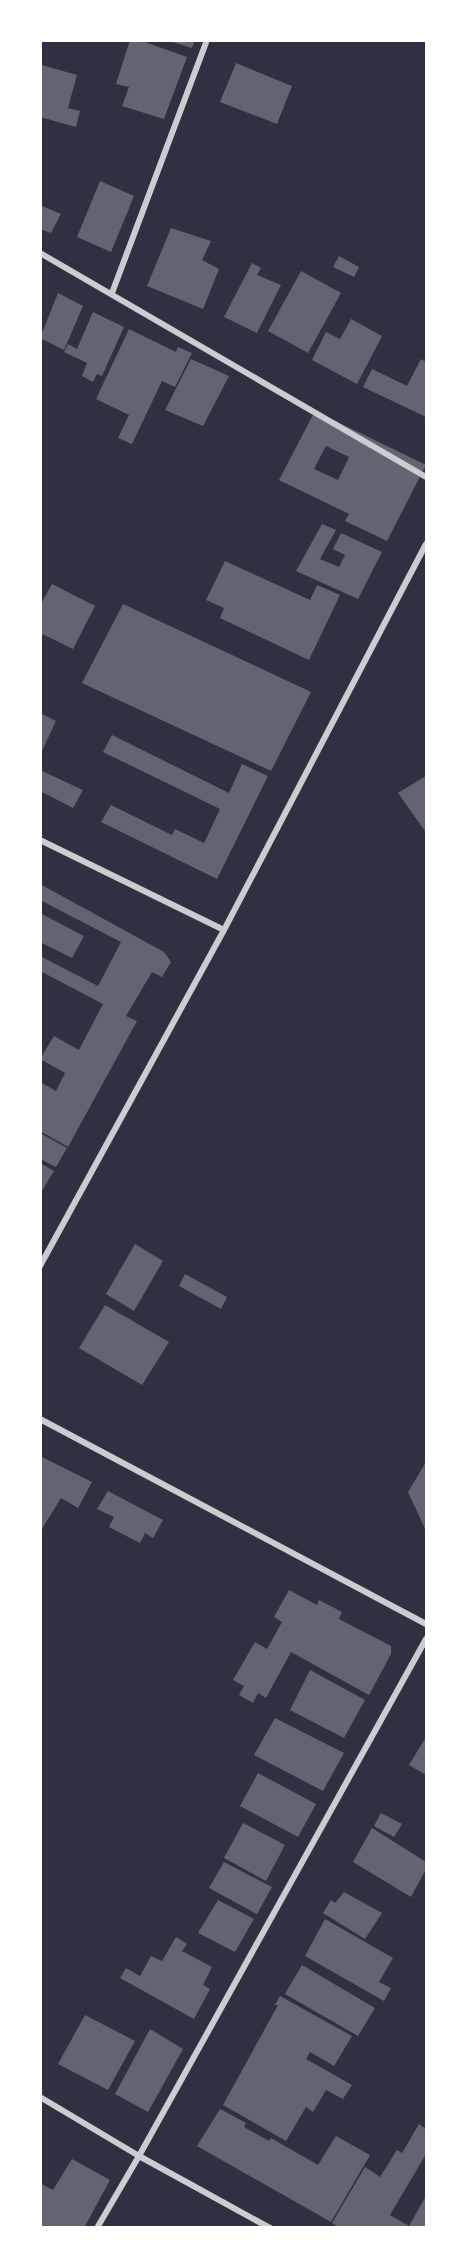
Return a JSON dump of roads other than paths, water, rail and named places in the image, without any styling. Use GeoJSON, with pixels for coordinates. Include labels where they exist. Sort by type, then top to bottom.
{"type":"FeatureCollection","features":[{"type":"Feature","properties":{"kind":"street"},"geometry":{"type":"LineString","coordinates":[[112,293],[207,40]]}},
{"type":"Feature","properties":{"kind":"street"},"geometry":{"type":"LineString","coordinates":[[40,253],[426,477]]}},
{"type":"Feature","properties":{"kind":"street"},"geometry":{"type":"LineString","coordinates":[[40,1266],[224,930],[426,544]]}},
{"type":"Feature","properties":{"kind":"street"},"geometry":{"type":"LineString","coordinates":[[40,840],[224,930]]}},
{"type":"Feature","properties":{"kind":"street"},"geometry":{"type":"LineString","coordinates":[[40,1419],[426,1624]]}},
{"type":"Feature","properties":{"kind":"street"},"geometry":{"type":"LineString","coordinates":[[97,2228],[426,1639]]}},
{"type":"Feature","properties":{"kind":"street"},"geometry":{"type":"LineString","coordinates":[[40,2097],[139,2156],[270,2228]]}}]}
